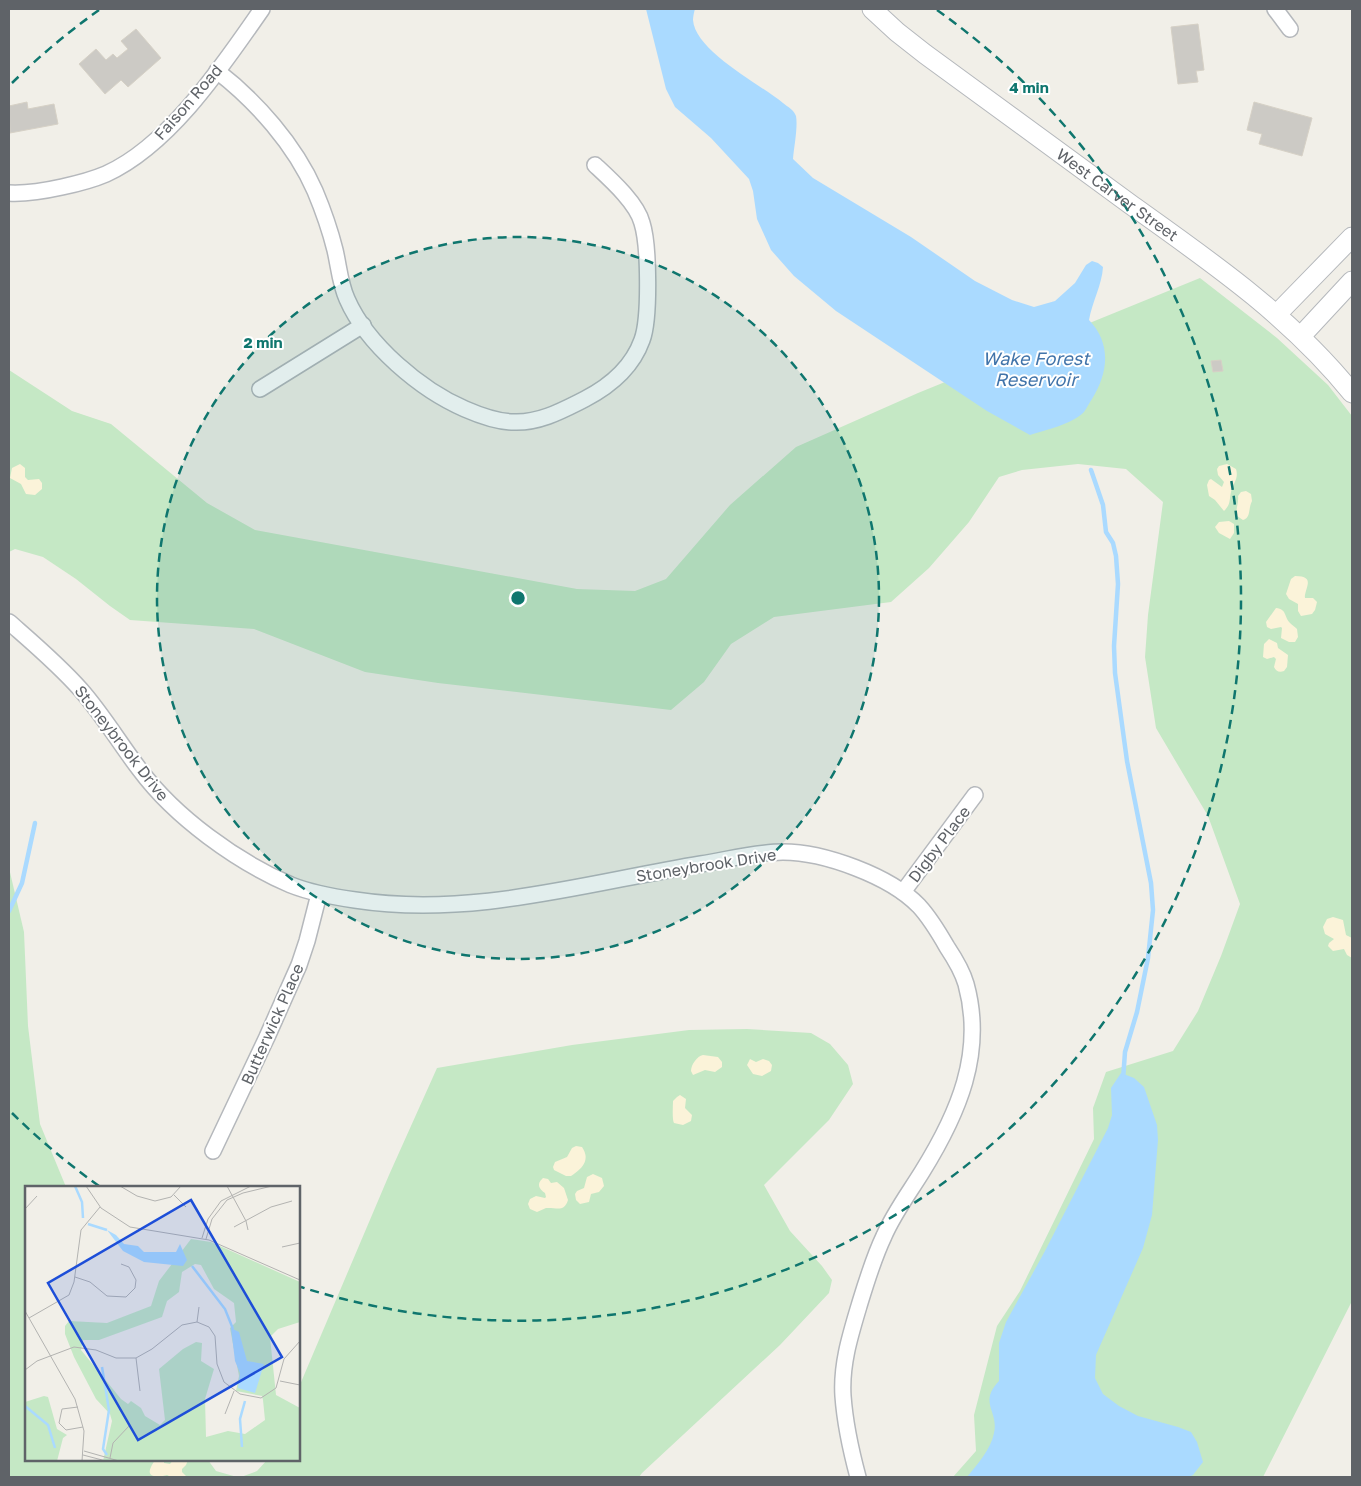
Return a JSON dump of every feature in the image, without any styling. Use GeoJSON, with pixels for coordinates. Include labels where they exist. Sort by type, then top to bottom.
{"type":"FeatureCollection","features":[{"type":"Feature","properties":{"kind":"street","name":"Faison Road"},"geometry":{"type":"LineString","coordinates":[[9,193],[40,192],[70,185],[106,174],[134,158],[174,122],[217,71],[262,9]]}},
{"type":"Feature","properties":{"kind":"street","name":"West Carver Street"},"geometry":{"type":"LineString","coordinates":[[872,9],[924,54],[1228,274],[1278,314],[1319,354],[1352,393]]}},
{"type":"Feature","properties":{"kind":"street"},"geometry":{"type":"LineString","coordinates":[[1275,9],[1290,28]]}},
{"type":"Feature","properties":{"kind":"street"},"geometry":{"type":"LineString","coordinates":[[217,71],[248,96],[288,146],[305,171],[317,195],[330,230],[341,284],[347,300],[363,325],[384,350],[424,386],[464,409],[501,421],[524,422],[549,416],[566,409],[607,386],[622,372],[635,354],[646,328],[648,314],[646,241],[642,222],[626,198],[595,165]]}},
{"type":"Feature","properties":{"kind":"street"},"geometry":{"type":"LineString","coordinates":[[1278,314],[1352,237]]}},
{"type":"Feature","properties":{"kind":"street"},"geometry":{"type":"LineString","coordinates":[[1300,336],[1352,281]]}},
{"type":"Feature","properties":{"kind":"street"},"geometry":{"type":"LineString","coordinates":[[260,389],[363,325]]}},
{"type":"Feature","properties":{"kind":"street","name":"Stoneybrook Drive"},"geometry":{"type":"LineString","coordinates":[[9,622],[48,655],[83,692],[142,772],[178,812],[216,841],[266,872],[292,885],[319,894],[371,902],[414,905],[469,903],[533,896],[654,872],[783,852],[805,854],[843,863],[875,876],[903,892],[920,907],[958,963],[965,981],[970,1002],[972,1035],[969,1065],[959,1102],[938,1145],[883,1238],[868,1276],[849,1339],[844,1364],[843,1393],[846,1425],[858,1477]]}},
{"type":"Feature","properties":{"kind":"street","name":"Digby Place"},"geometry":{"type":"LineString","coordinates":[[903,892],[975,795]]}},
{"type":"Feature","properties":{"kind":"street","name":"Butterwick Place"},"geometry":{"type":"LineString","coordinates":[[213,1151],[268,1037],[299,965],[308,941],[319,894]]}},
{"type":"Feature","properties":{"kind":"green space"},"geometry":{"type":"Polygon","coordinates":[[[1200,278],[1277,338],[1328,385],[1352,416],[1352,1301],[1263,1477],[953,1477],[976,1451],[974,1415],[997,1326],[1020,1291],[1094,1139],[1093,1108],[1106,1072],[1173,1051],[1198,1011],[1240,904],[1208,816],[1156,728],[1145,657],[1148,615],[1163,502],[1126,469],[1078,464],[1022,470],[999,477],[969,522],[929,568],[891,602],[774,617],[731,644],[704,682],[671,710],[438,683],[365,672],[254,629],[130,620],[76,579],[43,557],[15,549],[9,552],[9,370],[72,411],[111,424],[207,503],[255,530],[577,589],[635,591],[666,579],[730,505],[796,447],[918,393],[1200,278]]]}},
{"type":"Feature","properties":{"kind":"green space"},"geometry":{"type":"Polygon","coordinates":[[[9,868],[24,932],[28,1026],[40,1124],[66,1186],[25,1186],[25,1461],[209,1461],[216,1471],[237,1477],[9,1477],[9,868]]]}},
{"type":"Feature","properties":{"kind":"green space"},"geometry":{"type":"Polygon","coordinates":[[[747,1029],[811,1033],[830,1044],[848,1065],[853,1084],[829,1120],[764,1185],[790,1231],[822,1266],[832,1280],[829,1293],[780,1345],[639,1477],[241,1477],[257,1471],[266,1461],[300,1461],[300,1385],[389,1175],[437,1068],[572,1045],[689,1030],[747,1029]]]}},
{"type":"Feature","properties":{"kind":"sand"},"geometry":{"type":"Polygon","coordinates":[[[20,464],[25,468],[25,477],[28,480],[39,479],[42,483],[42,489],[35,495],[26,494],[21,484],[10,478],[12,468],[20,464]]]}},
{"type":"Feature","properties":{"kind":"sand"},"geometry":{"type":"Polygon","coordinates":[[[1227,464],[1236,469],[1237,476],[1229,504],[1224,511],[1209,496],[1207,485],[1211,479],[1222,487],[1224,482],[1218,475],[1217,469],[1219,466],[1227,464]]]}},
{"type":"Feature","properties":{"kind":"sand"},"geometry":{"type":"Polygon","coordinates":[[[1246,491],[1251,494],[1252,501],[1248,515],[1243,520],[1237,516],[1238,496],[1241,492],[1246,491]]]}},
{"type":"Feature","properties":{"kind":"sand"},"geometry":{"type":"Polygon","coordinates":[[[1229,521],[1234,524],[1234,533],[1230,539],[1219,533],[1215,527],[1219,522],[1229,521]]]}},
{"type":"Feature","properties":{"kind":"sand"},"geometry":{"type":"Polygon","coordinates":[[[1295,576],[1306,578],[1308,581],[1305,598],[1313,598],[1317,602],[1312,614],[1301,616],[1298,611],[1298,604],[1289,599],[1286,594],[1291,579],[1295,576]]]}},
{"type":"Feature","properties":{"kind":"sand"},"geometry":{"type":"Polygon","coordinates":[[[1276,608],[1284,612],[1288,621],[1297,629],[1298,637],[1295,642],[1289,642],[1281,638],[1281,627],[1271,629],[1267,627],[1266,622],[1276,608]]]}},
{"type":"Feature","properties":{"kind":"sand"},"geometry":{"type":"Polygon","coordinates":[[[1269,639],[1277,643],[1278,648],[1288,655],[1287,667],[1284,671],[1279,672],[1274,667],[1276,659],[1274,657],[1267,659],[1263,657],[1264,644],[1269,639]]]}},
{"type":"Feature","properties":{"kind":"sand"},"geometry":{"type":"Polygon","coordinates":[[[1333,917],[1343,920],[1346,935],[1352,938],[1352,958],[1347,955],[1344,949],[1333,951],[1328,946],[1334,939],[1325,934],[1323,927],[1327,919],[1333,917]]]}},
{"type":"Feature","properties":{"kind":"sand"},"geometry":{"type":"Polygon","coordinates":[[[703,1055],[718,1057],[722,1062],[722,1067],[715,1072],[705,1070],[693,1075],[691,1069],[693,1064],[703,1055]]]}},
{"type":"Feature","properties":{"kind":"sand"},"geometry":{"type":"Polygon","coordinates":[[[750,1059],[756,1062],[763,1059],[769,1061],[772,1065],[771,1071],[762,1076],[753,1074],[747,1065],[750,1059]]]}},
{"type":"Feature","properties":{"kind":"sand"},"geometry":{"type":"Polygon","coordinates":[[[680,1095],[686,1099],[685,1108],[692,1115],[691,1121],[683,1125],[674,1123],[673,1119],[673,1101],[680,1095]]]}},
{"type":"Feature","properties":{"kind":"sand"},"geometry":{"type":"Polygon","coordinates":[[[576,1146],[582,1147],[585,1152],[586,1156],[582,1167],[571,1176],[566,1176],[554,1170],[555,1162],[567,1157],[572,1148],[576,1146]]]}},
{"type":"Feature","properties":{"kind":"sand"},"geometry":{"type":"Polygon","coordinates":[[[593,1174],[602,1178],[604,1186],[599,1192],[591,1194],[589,1202],[580,1204],[576,1200],[575,1194],[584,1188],[587,1177],[593,1174]]]}},
{"type":"Feature","properties":{"kind":"sand"},"geometry":{"type":"Polygon","coordinates":[[[543,1178],[548,1179],[551,1183],[557,1182],[564,1188],[568,1200],[564,1207],[546,1208],[537,1212],[530,1209],[528,1204],[530,1199],[536,1196],[546,1197],[539,1186],[543,1178]]]}},
{"type":"Feature","properties":{"kind":"sand"},"geometry":{"type":"Polygon","coordinates":[[[154,1461],[164,1461],[164,1463],[170,1464],[172,1461],[188,1461],[182,1469],[182,1472],[187,1477],[154,1476],[150,1474],[151,1466],[154,1461]]]}},
{"type":"Feature","properties":{"kind":"water","name":"Wake Forest Reservoir"},"geometry":{"type":"Polygon","coordinates":[[[646,9],[695,9],[693,20],[696,32],[716,55],[773,95],[795,114],[797,126],[793,159],[813,178],[911,237],[975,281],[1012,300],[1034,307],[1055,301],[1075,283],[1086,265],[1092,261],[1103,267],[1089,320],[1101,339],[1105,359],[1104,369],[1102,379],[1084,412],[1066,423],[1030,435],[987,411],[836,311],[794,276],[771,250],[757,219],[753,191],[749,179],[711,138],[675,107],[666,89],[646,9]]]}},
{"type":"Feature","properties":{"kind":"water"},"geometry":{"type":"Polygon","coordinates":[[[1121,1073],[1134,1078],[1144,1087],[1157,1125],[1158,1140],[1152,1215],[1143,1248],[1096,1355],[1095,1378],[1103,1394],[1119,1406],[1138,1416],[1191,1432],[1197,1442],[1203,1462],[1193,1475],[1189,1477],[967,1477],[987,1451],[994,1433],[995,1425],[990,1407],[990,1395],[999,1381],[999,1343],[1006,1322],[1108,1128],[1112,1115],[1111,1088],[1121,1073]]]}},
{"type":"Feature","properties":{"kind":"building"},"geometry":{"type":"Polygon","coordinates":[[[1198,24],[1204,70],[1196,71],[1198,82],[1178,84],[1171,27],[1198,24]]]}},
{"type":"Feature","properties":{"kind":"building"},"geometry":{"type":"Polygon","coordinates":[[[136,29],[161,58],[128,87],[121,80],[105,94],[79,64],[96,49],[106,60],[113,54],[117,58],[128,49],[121,41],[136,29]]]}},
{"type":"Feature","properties":{"kind":"building"},"geometry":{"type":"Polygon","coordinates":[[[27,102],[28,109],[54,104],[58,124],[10,133],[9,106],[27,102]]]}},
{"type":"Feature","properties":{"kind":"building"},"geometry":{"type":"Polygon","coordinates":[[[1254,102],[1312,118],[1302,156],[1259,144],[1262,134],[1247,130],[1254,102]]]}},
{"type":"Feature","properties":{"kind":"building"},"geometry":{"type":"Polygon","coordinates":[[[1221,360],[1223,371],[1213,372],[1211,361],[1221,360]]]}},
{"type":"Feature","properties":{"kind":"waterway"},"geometry":{"type":"LineString","coordinates":[[1091,470],[1103,505],[1106,532],[1113,543],[1116,556],[1118,584],[1114,646],[1115,673],[1127,761],[1151,883],[1153,910],[1148,958],[1137,1012],[1125,1052],[1123,1080]]}},
{"type":"Feature","properties":{"kind":"waterway"},"geometry":{"type":"LineString","coordinates":[[9,911],[22,883],[35,823]]}}]}
